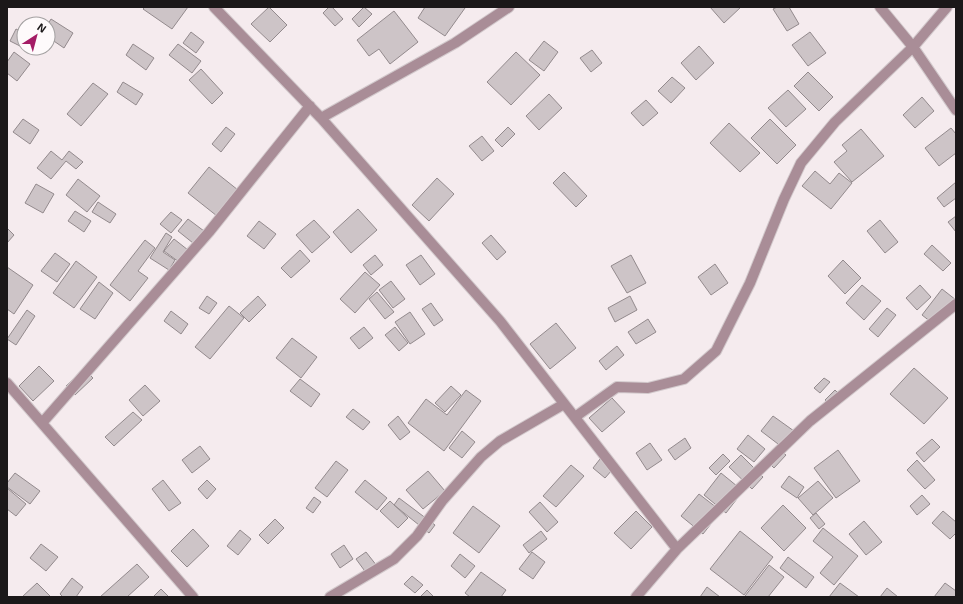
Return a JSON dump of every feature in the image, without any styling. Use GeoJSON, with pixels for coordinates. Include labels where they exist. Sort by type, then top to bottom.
{"type":"FeatureCollection","features":[{"type":"Feature","properties":{"kind":"street"},"geometry":{"type":"LineString","coordinates":[[214,7],[321,118],[500,321],[677,549]]}},
{"type":"Feature","properties":{"kind":"street"},"geometry":{"type":"LineString","coordinates":[[321,118],[455,43],[509,7]]}},
{"type":"Feature","properties":{"kind":"street"},"geometry":{"type":"LineString","coordinates":[[880,7],[913,47],[956,110]]}},
{"type":"Feature","properties":{"kind":"street"},"geometry":{"type":"LineString","coordinates":[[576,417],[617,387],[648,388],[684,379],[716,350],[750,283],[784,199],[801,164],[835,122],[913,47],[947,7]]}},
{"type":"Feature","properties":{"kind":"street"},"geometry":{"type":"LineString","coordinates":[[42,423],[209,232],[310,106]]}},
{"type":"Feature","properties":{"kind":"street"},"geometry":{"type":"LineString","coordinates":[[636,597],[677,549],[810,421],[956,304]]}},
{"type":"Feature","properties":{"kind":"street"},"geometry":{"type":"LineString","coordinates":[[7,383],[192,597]]}},
{"type":"Feature","properties":{"kind":"street"},"geometry":{"type":"LineString","coordinates":[[330,597],[394,559],[417,536],[442,501],[481,457],[500,441],[564,404]]}},
{"type":"Feature","properties":{"kind":"building"},"geometry":{"type":"Polygon","coordinates":[[[145,7],[188,7],[172,29],[143,9],[145,7]]]}},
{"type":"Feature","properties":{"kind":"building"},"geometry":{"type":"Polygon","coordinates":[[[269,7],[287,25],[270,42],[251,24],[269,7]]]}},
{"type":"Feature","properties":{"kind":"building"},"geometry":{"type":"Polygon","coordinates":[[[329,7],[332,7],[343,19],[335,26],[323,13],[329,7]]]}},
{"type":"Feature","properties":{"kind":"building"},"geometry":{"type":"Polygon","coordinates":[[[364,7],[372,14],[359,27],[352,19],[364,7]]]}},
{"type":"Feature","properties":{"kind":"building"},"geometry":{"type":"Polygon","coordinates":[[[425,7],[465,8],[445,36],[418,18],[425,7]]]}},
{"type":"Feature","properties":{"kind":"building"},"geometry":{"type":"Polygon","coordinates":[[[710,7],[741,7],[724,23],[710,7]]]}},
{"type":"Feature","properties":{"kind":"building"},"geometry":{"type":"Polygon","coordinates":[[[777,7],[789,7],[799,24],[787,31],[773,9],[777,7]]]}},
{"type":"Feature","properties":{"kind":"building"},"geometry":{"type":"Polygon","coordinates":[[[394,11],[418,42],[390,64],[379,49],[369,56],[357,40],[394,11]]]}},
{"type":"Feature","properties":{"kind":"building"},"geometry":{"type":"Polygon","coordinates":[[[56,22],[73,33],[64,48],[56,42],[56,22]]]}},
{"type":"Feature","properties":{"kind":"building"},"geometry":{"type":"Polygon","coordinates":[[[16,29],[16,44],[10,41],[16,29]]]}},
{"type":"Feature","properties":{"kind":"building"},"geometry":{"type":"Polygon","coordinates":[[[191,32],[204,42],[196,53],[183,43],[191,32]]]}},
{"type":"Feature","properties":{"kind":"building"},"geometry":{"type":"Polygon","coordinates":[[[810,32],[826,53],[808,66],[792,45],[810,32]]]}},
{"type":"Feature","properties":{"kind":"building"},"geometry":{"type":"Polygon","coordinates":[[[544,41],[558,52],[544,71],[529,60],[544,41]]]}},
{"type":"Feature","properties":{"kind":"building"},"geometry":{"type":"Polygon","coordinates":[[[133,44],[154,58],[146,70],[126,55],[133,44]]]}},
{"type":"Feature","properties":{"kind":"building"},"geometry":{"type":"Polygon","coordinates":[[[178,44],[201,61],[192,73],[169,55],[178,44]]]}},
{"type":"Feature","properties":{"kind":"building"},"geometry":{"type":"Polygon","coordinates":[[[699,46],[714,63],[696,80],[681,63],[699,46]]]}},
{"type":"Feature","properties":{"kind":"building"},"geometry":{"type":"Polygon","coordinates":[[[592,50],[602,63],[591,72],[580,58],[592,50]]]}},
{"type":"Feature","properties":{"kind":"building"},"geometry":{"type":"Polygon","coordinates":[[[14,52],[16,56],[19,56],[30,64],[17,81],[7,73],[7,62],[14,52]]]}},
{"type":"Feature","properties":{"kind":"building"},"geometry":{"type":"Polygon","coordinates":[[[516,52],[540,75],[511,105],[487,82],[516,52]]]}},
{"type":"Feature","properties":{"kind":"building"},"geometry":{"type":"Polygon","coordinates":[[[201,69],[223,93],[212,104],[189,80],[201,69]]]}},
{"type":"Feature","properties":{"kind":"building"},"geometry":{"type":"Polygon","coordinates":[[[808,72],[833,97],[819,111],[794,86],[808,72]]]}},
{"type":"Feature","properties":{"kind":"building"},"geometry":{"type":"Polygon","coordinates":[[[672,77],[685,88],[671,103],[658,91],[672,77]]]}},
{"type":"Feature","properties":{"kind":"building"},"geometry":{"type":"Polygon","coordinates":[[[123,82],[143,94],[136,105],[117,92],[123,82]]]}},
{"type":"Feature","properties":{"kind":"building"},"geometry":{"type":"Polygon","coordinates":[[[93,83],[108,94],[81,126],[67,114],[93,83]]]}},
{"type":"Feature","properties":{"kind":"building"},"geometry":{"type":"Polygon","coordinates":[[[788,90],[806,109],[786,127],[768,108],[788,90]]]}},
{"type":"Feature","properties":{"kind":"building"},"geometry":{"type":"Polygon","coordinates":[[[549,94],[562,108],[539,130],[526,116],[549,94]]]}},
{"type":"Feature","properties":{"kind":"building"},"geometry":{"type":"Polygon","coordinates":[[[922,97],[934,111],[915,128],[903,115],[922,97]]]}},
{"type":"Feature","properties":{"kind":"building"},"geometry":{"type":"Polygon","coordinates":[[[646,100],[658,113],[643,126],[631,113],[646,100]]]}},
{"type":"Feature","properties":{"kind":"building"},"geometry":{"type":"Polygon","coordinates":[[[23,119],[39,130],[30,144],[13,132],[23,119]]]}},
{"type":"Feature","properties":{"kind":"building"},"geometry":{"type":"Polygon","coordinates":[[[770,119],[796,145],[777,164],[751,138],[770,119]]]}},
{"type":"Feature","properties":{"kind":"building"},"geometry":{"type":"Polygon","coordinates":[[[729,123],[760,153],[740,172],[710,143],[729,123]]]}},
{"type":"Feature","properties":{"kind":"building"},"geometry":{"type":"Polygon","coordinates":[[[226,127],[235,134],[221,152],[212,144],[226,127]]]}},
{"type":"Feature","properties":{"kind":"building"},"geometry":{"type":"Polygon","coordinates":[[[508,127],[515,134],[502,147],[495,140],[508,127]]]}},
{"type":"Feature","properties":{"kind":"building"},"geometry":{"type":"Polygon","coordinates":[[[951,128],[956,134],[956,153],[939,166],[925,148],[951,128]]]}},
{"type":"Feature","properties":{"kind":"building"},"geometry":{"type":"Polygon","coordinates":[[[861,129],[884,156],[852,182],[834,162],[847,151],[842,145],[861,129]]]}},
{"type":"Feature","properties":{"kind":"building"},"geometry":{"type":"Polygon","coordinates":[[[482,136],[494,151],[482,161],[469,146],[482,136]]]}},
{"type":"Feature","properties":{"kind":"building"},"geometry":{"type":"Polygon","coordinates":[[[51,151],[62,160],[69,151],[83,162],[76,169],[66,161],[51,179],[37,168],[51,151]]]}},
{"type":"Feature","properties":{"kind":"building"},"geometry":{"type":"Polygon","coordinates":[[[209,167],[238,190],[217,216],[188,193],[209,167]]]}},
{"type":"Feature","properties":{"kind":"building"},"geometry":{"type":"Polygon","coordinates":[[[815,171],[830,184],[839,173],[852,183],[831,209],[802,186],[815,171]]]}},
{"type":"Feature","properties":{"kind":"building"},"geometry":{"type":"Polygon","coordinates":[[[564,172],[587,196],[576,207],[553,183],[564,172]]]}},
{"type":"Feature","properties":{"kind":"building"},"geometry":{"type":"Polygon","coordinates":[[[437,178],[454,194],[429,221],[412,205],[437,178]]]}},
{"type":"Feature","properties":{"kind":"building"},"geometry":{"type":"Polygon","coordinates":[[[78,179],[100,196],[87,212],[66,195],[78,179]]]}},
{"type":"Feature","properties":{"kind":"building"},"geometry":{"type":"Polygon","coordinates":[[[956,182],[956,198],[944,207],[937,198],[956,182]]]}},
{"type":"Feature","properties":{"kind":"building"},"geometry":{"type":"Polygon","coordinates":[[[36,184],[54,194],[43,213],[25,203],[36,184]]]}},
{"type":"Feature","properties":{"kind":"building"},"geometry":{"type":"Polygon","coordinates":[[[98,202],[116,214],[110,223],[92,212],[98,202]]]}},
{"type":"Feature","properties":{"kind":"building"},"geometry":{"type":"Polygon","coordinates":[[[358,209],[377,230],[351,253],[333,232],[358,209]]]}},
{"type":"Feature","properties":{"kind":"building"},"geometry":{"type":"Polygon","coordinates":[[[75,211],[91,221],[84,232],[68,221],[75,211]]]}},
{"type":"Feature","properties":{"kind":"building"},"geometry":{"type":"Polygon","coordinates":[[[171,212],[182,220],[171,233],[160,224],[171,212]]]}},
{"type":"Feature","properties":{"kind":"building"},"geometry":{"type":"Polygon","coordinates":[[[956,216],[956,232],[948,222],[956,216]]]}},
{"type":"Feature","properties":{"kind":"building"},"geometry":{"type":"Polygon","coordinates":[[[188,219],[208,234],[198,247],[178,231],[188,219]]]}},
{"type":"Feature","properties":{"kind":"building"},"geometry":{"type":"Polygon","coordinates":[[[314,220],[330,237],[312,253],[296,235],[314,220]]]}},
{"type":"Feature","properties":{"kind":"building"},"geometry":{"type":"Polygon","coordinates":[[[880,220],[898,242],[885,253],[867,231],[880,220]]]}},
{"type":"Feature","properties":{"kind":"building"},"geometry":{"type":"Polygon","coordinates":[[[259,221],[276,234],[264,249],[247,236],[259,221]]]}},
{"type":"Feature","properties":{"kind":"building"},"geometry":{"type":"Polygon","coordinates":[[[7,228],[14,235],[7,243],[7,228]]]}},
{"type":"Feature","properties":{"kind":"building"},"geometry":{"type":"Polygon","coordinates":[[[166,233],[172,237],[163,252],[175,260],[169,270],[150,258],[166,233]]]}},
{"type":"Feature","properties":{"kind":"building"},"geometry":{"type":"Polygon","coordinates":[[[491,235],[506,252],[497,260],[482,243],[491,235]]]}},
{"type":"Feature","properties":{"kind":"building"},"geometry":{"type":"Polygon","coordinates":[[[174,239],[188,250],[179,262],[164,251],[174,239]]]}},
{"type":"Feature","properties":{"kind":"building"},"geometry":{"type":"Polygon","coordinates":[[[145,240],[155,248],[138,271],[148,278],[130,301],[110,285],[145,240]]]}},
{"type":"Feature","properties":{"kind":"building"},"geometry":{"type":"Polygon","coordinates":[[[932,245],[951,263],[943,271],[924,254],[932,245]]]}},
{"type":"Feature","properties":{"kind":"building"},"geometry":{"type":"Polygon","coordinates":[[[300,250],[310,261],[291,278],[281,268],[300,250]]]}},
{"type":"Feature","properties":{"kind":"building"},"geometry":{"type":"Polygon","coordinates":[[[55,253],[70,264],[57,282],[41,271],[55,253]]]}},
{"type":"Feature","properties":{"kind":"building"},"geometry":{"type":"Polygon","coordinates":[[[375,255],[383,265],[371,275],[363,265],[375,255]]]}},
{"type":"Feature","properties":{"kind":"building"},"geometry":{"type":"Polygon","coordinates":[[[421,255],[435,274],[420,285],[406,265],[421,255]]]}},
{"type":"Feature","properties":{"kind":"building"},"geometry":{"type":"Polygon","coordinates":[[[631,255],[646,283],[627,293],[611,266],[631,255]]]}},
{"type":"Feature","properties":{"kind":"building"},"geometry":{"type":"Polygon","coordinates":[[[843,260],[861,278],[845,294],[828,276],[843,260]]]}},
{"type":"Feature","properties":{"kind":"building"},"geometry":{"type":"Polygon","coordinates":[[[76,261],[97,277],[74,308],[53,293],[76,261]]]}},
{"type":"Feature","properties":{"kind":"building"},"geometry":{"type":"Polygon","coordinates":[[[715,264],[728,283],[711,295],[698,277],[715,264]]]}},
{"type":"Feature","properties":{"kind":"building"},"geometry":{"type":"Polygon","coordinates":[[[7,267],[33,285],[14,314],[7,309],[7,267]]]}},
{"type":"Feature","properties":{"kind":"building"},"geometry":{"type":"Polygon","coordinates":[[[365,272],[380,285],[355,313],[340,299],[365,272]]]}},
{"type":"Feature","properties":{"kind":"building"},"geometry":{"type":"Polygon","coordinates":[[[391,281],[405,299],[393,308],[379,290],[391,281]]]}},
{"type":"Feature","properties":{"kind":"building"},"geometry":{"type":"Polygon","coordinates":[[[99,282],[113,293],[95,319],[80,309],[99,282]]]}},
{"type":"Feature","properties":{"kind":"building"},"geometry":{"type":"Polygon","coordinates":[[[862,285],[881,301],[864,320],[846,303],[862,285]]]}},
{"type":"Feature","properties":{"kind":"building"},"geometry":{"type":"Polygon","coordinates":[[[920,285],[931,297],[917,310],[906,298],[920,285]]]}},
{"type":"Feature","properties":{"kind":"building"},"geometry":{"type":"Polygon","coordinates":[[[942,289],[956,300],[936,326],[922,315],[942,289]]]}},
{"type":"Feature","properties":{"kind":"building"},"geometry":{"type":"Polygon","coordinates":[[[377,292],[394,312],[385,319],[369,299],[377,292]]]}},
{"type":"Feature","properties":{"kind":"building"},"geometry":{"type":"Polygon","coordinates":[[[207,296],[217,303],[209,314],[199,308],[207,296]]]}},
{"type":"Feature","properties":{"kind":"building"},"geometry":{"type":"Polygon","coordinates":[[[258,296],[266,305],[249,322],[240,313],[258,296]]]}},
{"type":"Feature","properties":{"kind":"building"},"geometry":{"type":"Polygon","coordinates":[[[630,296],[637,310],[615,322],[608,308],[630,296]]]}},
{"type":"Feature","properties":{"kind":"building"},"geometry":{"type":"Polygon","coordinates":[[[431,303],[443,320],[434,326],[422,309],[431,303]]]}},
{"type":"Feature","properties":{"kind":"building"},"geometry":{"type":"Polygon","coordinates":[[[229,306],[244,318],[210,359],[195,347],[229,306]]]}},
{"type":"Feature","properties":{"kind":"building"},"geometry":{"type":"Polygon","coordinates":[[[887,308],[896,315],[878,337],[869,329],[887,308]]]}},
{"type":"Feature","properties":{"kind":"building"},"geometry":{"type":"Polygon","coordinates":[[[27,310],[35,316],[16,345],[7,339],[27,310]]]}},
{"type":"Feature","properties":{"kind":"building"},"geometry":{"type":"Polygon","coordinates":[[[171,311],[188,324],[181,334],[164,321],[171,311]]]}},
{"type":"Feature","properties":{"kind":"building"},"geometry":{"type":"Polygon","coordinates":[[[410,312],[425,334],[410,344],[395,322],[410,312]]]}},
{"type":"Feature","properties":{"kind":"building"},"geometry":{"type":"Polygon","coordinates":[[[648,319],[656,332],[636,344],[628,332],[648,319]]]}},
{"type":"Feature","properties":{"kind":"building"},"geometry":{"type":"Polygon","coordinates":[[[556,323],[576,348],[550,369],[530,344],[556,323]]]}},
{"type":"Feature","properties":{"kind":"building"},"geometry":{"type":"Polygon","coordinates":[[[364,327],[373,338],[359,349],[350,338],[364,327]]]}},
{"type":"Feature","properties":{"kind":"building"},"geometry":{"type":"Polygon","coordinates":[[[395,327],[408,343],[399,351],[385,335],[395,327]]]}},
{"type":"Feature","properties":{"kind":"building"},"geometry":{"type":"Polygon","coordinates":[[[292,338],[317,357],[301,378],[276,358],[292,338]]]}},
{"type":"Feature","properties":{"kind":"building"},"geometry":{"type":"Polygon","coordinates":[[[617,346],[624,355],[606,370],[599,361],[617,346]]]}},
{"type":"Feature","properties":{"kind":"building"},"geometry":{"type":"Polygon","coordinates":[[[39,366],[54,381],[33,401],[19,386],[39,366]]]}},
{"type":"Feature","properties":{"kind":"building"},"geometry":{"type":"Polygon","coordinates":[[[914,368],[948,398],[924,424],[890,394],[914,368]]]}},
{"type":"Feature","properties":{"kind":"building"},"geometry":{"type":"Polygon","coordinates":[[[84,369],[93,378],[75,395],[66,386],[84,369]]]}},
{"type":"Feature","properties":{"kind":"building"},"geometry":{"type":"Polygon","coordinates":[[[824,378],[830,382],[820,393],[814,388],[824,378]]]}},
{"type":"Feature","properties":{"kind":"building"},"geometry":{"type":"Polygon","coordinates":[[[300,379],[320,394],[311,407],[290,391],[300,379]]]}},
{"type":"Feature","properties":{"kind":"building"},"geometry":{"type":"Polygon","coordinates":[[[145,385],[160,401],[143,416],[129,400],[145,385]]]}},
{"type":"Feature","properties":{"kind":"building"},"geometry":{"type":"Polygon","coordinates":[[[451,386],[461,395],[445,412],[435,403],[451,386]]]}},
{"type":"Feature","properties":{"kind":"building"},"geometry":{"type":"Polygon","coordinates":[[[466,390],[481,401],[444,451],[408,423],[426,399],[447,415],[466,390]]]}},
{"type":"Feature","properties":{"kind":"building"},"geometry":{"type":"Polygon","coordinates":[[[835,390],[843,398],[833,407],[825,400],[835,390]]]}},
{"type":"Feature","properties":{"kind":"building"},"geometry":{"type":"Polygon","coordinates":[[[612,398],[625,412],[602,432],[589,418],[612,398]]]}},
{"type":"Feature","properties":{"kind":"building"},"geometry":{"type":"Polygon","coordinates":[[[353,409],[370,422],[363,430],[346,417],[353,409]]]}},
{"type":"Feature","properties":{"kind":"building"},"geometry":{"type":"Polygon","coordinates":[[[133,412],[142,420],[114,446],[105,437],[133,412]]]}},
{"type":"Feature","properties":{"kind":"building"},"geometry":{"type":"Polygon","coordinates":[[[398,416],[410,432],[400,440],[388,425],[398,416]]]}},
{"type":"Feature","properties":{"kind":"building"},"geometry":{"type":"Polygon","coordinates":[[[773,416],[794,431],[782,447],[761,431],[773,416]]]}},
{"type":"Feature","properties":{"kind":"building"},"geometry":{"type":"Polygon","coordinates":[[[462,431],[475,442],[462,458],[449,448],[462,431]]]}},
{"type":"Feature","properties":{"kind":"building"},"geometry":{"type":"Polygon","coordinates":[[[748,435],[765,449],[754,462],[737,449],[748,435]]]}},
{"type":"Feature","properties":{"kind":"building"},"geometry":{"type":"Polygon","coordinates":[[[685,438],[691,448],[675,460],[668,450],[685,438]]]}},
{"type":"Feature","properties":{"kind":"building"},"geometry":{"type":"Polygon","coordinates":[[[932,439],[940,447],[924,462],[916,453],[932,439]]]}},
{"type":"Feature","properties":{"kind":"building"},"geometry":{"type":"Polygon","coordinates":[[[650,443],[662,460],[647,470],[636,453],[650,443]]]}},
{"type":"Feature","properties":{"kind":"building"},"geometry":{"type":"Polygon","coordinates":[[[200,446],[210,459],[192,473],[182,460],[200,446]]]}},
{"type":"Feature","properties":{"kind":"building"},"geometry":{"type":"Polygon","coordinates":[[[778,448],[786,455],[774,468],[767,461],[778,448]]]}},
{"type":"Feature","properties":{"kind":"building"},"geometry":{"type":"Polygon","coordinates":[[[838,450],[860,481],[836,498],[814,468],[838,450]]]}},
{"type":"Feature","properties":{"kind":"building"},"geometry":{"type":"Polygon","coordinates":[[[723,454],[730,461],[716,475],[709,468],[723,454]]]}},
{"type":"Feature","properties":{"kind":"building"},"geometry":{"type":"Polygon","coordinates":[[[741,455],[763,477],[752,489],[729,467],[741,455]]]}},
{"type":"Feature","properties":{"kind":"building"},"geometry":{"type":"Polygon","coordinates":[[[600,459],[612,470],[605,478],[593,468],[600,459]]]}},
{"type":"Feature","properties":{"kind":"building"},"geometry":{"type":"Polygon","coordinates":[[[917,460],[935,480],[925,489],[907,470],[917,460]]]}},
{"type":"Feature","properties":{"kind":"building"},"geometry":{"type":"Polygon","coordinates":[[[336,461],[348,470],[327,497],[315,488],[336,461]]]}},
{"type":"Feature","properties":{"kind":"building"},"geometry":{"type":"Polygon","coordinates":[[[571,465],[584,476],[556,507],[543,496],[571,465]]]}},
{"type":"Feature","properties":{"kind":"building"},"geometry":{"type":"Polygon","coordinates":[[[428,471],[445,491],[423,509],[406,490],[428,471]]]}},
{"type":"Feature","properties":{"kind":"building"},"geometry":{"type":"Polygon","coordinates":[[[15,473],[40,491],[30,504],[7,487],[7,483],[15,473]]]}},
{"type":"Feature","properties":{"kind":"building"},"geometry":{"type":"Polygon","coordinates":[[[721,473],[743,491],[726,513],[704,495],[721,473]]]}},
{"type":"Feature","properties":{"kind":"building"},"geometry":{"type":"Polygon","coordinates":[[[789,476],[804,487],[797,498],[781,487],[789,476]]]}},
{"type":"Feature","properties":{"kind":"building"},"geometry":{"type":"Polygon","coordinates":[[[163,480],[181,503],[169,511],[152,489],[163,480]]]}},
{"type":"Feature","properties":{"kind":"building"},"geometry":{"type":"Polygon","coordinates":[[[207,480],[216,489],[207,499],[198,489],[207,480]]]}},
{"type":"Feature","properties":{"kind":"building"},"geometry":{"type":"Polygon","coordinates":[[[365,480],[387,498],[377,510],[355,492],[365,480]]]}},
{"type":"Feature","properties":{"kind":"building"},"geometry":{"type":"Polygon","coordinates":[[[818,481],[833,498],[813,515],[798,498],[818,481]]]}},
{"type":"Feature","properties":{"kind":"building"},"geometry":{"type":"Polygon","coordinates":[[[7,488],[26,504],[16,516],[7,509],[7,488]]]}},
{"type":"Feature","properties":{"kind":"building"},"geometry":{"type":"Polygon","coordinates":[[[699,494],[721,511],[703,534],[681,516],[699,494]]]}},
{"type":"Feature","properties":{"kind":"building"},"geometry":{"type":"Polygon","coordinates":[[[922,495],[930,504],[917,515],[910,506],[922,495]]]}},
{"type":"Feature","properties":{"kind":"building"},"geometry":{"type":"Polygon","coordinates":[[[314,497],[321,502],[313,513],[306,508],[314,497]]]}},
{"type":"Feature","properties":{"kind":"building"},"geometry":{"type":"Polygon","coordinates":[[[399,498],[435,525],[429,533],[394,505],[399,498]]]}},
{"type":"Feature","properties":{"kind":"building"},"geometry":{"type":"Polygon","coordinates":[[[390,501],[408,518],[398,528],[380,511],[390,501]]]}},
{"type":"Feature","properties":{"kind":"building"},"geometry":{"type":"Polygon","coordinates":[[[540,502],[558,522],[547,532],[529,512],[540,502]]]}},
{"type":"Feature","properties":{"kind":"building"},"geometry":{"type":"Polygon","coordinates":[[[783,505],[806,528],[784,551],[761,528],[783,505]]]}},
{"type":"Feature","properties":{"kind":"building"},"geometry":{"type":"Polygon","coordinates":[[[473,506],[500,526],[479,553],[453,533],[473,506]]]}},
{"type":"Feature","properties":{"kind":"building"},"geometry":{"type":"Polygon","coordinates":[[[636,511],[652,527],[631,549],[614,533],[636,511]]]}},
{"type":"Feature","properties":{"kind":"building"},"geometry":{"type":"Polygon","coordinates":[[[943,511],[956,522],[956,533],[950,539],[932,523],[943,511]]]}},
{"type":"Feature","properties":{"kind":"building"},"geometry":{"type":"Polygon","coordinates":[[[816,513],[825,524],[819,529],[810,518],[816,513]]]}},
{"type":"Feature","properties":{"kind":"building"},"geometry":{"type":"Polygon","coordinates":[[[275,519],[284,528],[268,544],[259,535],[275,519]]]}},
{"type":"Feature","properties":{"kind":"building"},"geometry":{"type":"Polygon","coordinates":[[[864,521],[882,542],[866,555],[849,534],[864,521]]]}},
{"type":"Feature","properties":{"kind":"building"},"geometry":{"type":"Polygon","coordinates":[[[823,528],[858,556],[834,585],[820,573],[833,557],[813,541],[823,528]]]}},
{"type":"Feature","properties":{"kind":"building"},"geometry":{"type":"Polygon","coordinates":[[[193,529],[209,546],[187,567],[171,551],[193,529]]]}},
{"type":"Feature","properties":{"kind":"building"},"geometry":{"type":"Polygon","coordinates":[[[240,530],[251,539],[238,555],[227,546],[240,530]]]}},
{"type":"Feature","properties":{"kind":"building"},"geometry":{"type":"Polygon","coordinates":[[[541,531],[547,539],[529,553],[523,545],[541,531]]]}},
{"type":"Feature","properties":{"kind":"building"},"geometry":{"type":"Polygon","coordinates":[[[740,531],[773,557],[744,595],[710,569],[740,531]]]}},
{"type":"Feature","properties":{"kind":"building"},"geometry":{"type":"Polygon","coordinates":[[[41,544],[58,557],[46,571],[30,558],[41,544]]]}},
{"type":"Feature","properties":{"kind":"building"},"geometry":{"type":"Polygon","coordinates":[[[344,545],[353,559],[340,568],[331,554],[344,545]]]}},
{"type":"Feature","properties":{"kind":"building"},"geometry":{"type":"Polygon","coordinates":[[[366,552],[377,566],[367,574],[356,559],[366,552]]]}},
{"type":"Feature","properties":{"kind":"building"},"geometry":{"type":"Polygon","coordinates":[[[532,552],[545,562],[533,579],[519,569],[532,552]]]}},
{"type":"Feature","properties":{"kind":"building"},"geometry":{"type":"Polygon","coordinates":[[[460,554],[475,566],[465,578],[451,566],[460,554]]]}},
{"type":"Feature","properties":{"kind":"building"},"geometry":{"type":"Polygon","coordinates":[[[788,557],[814,577],[806,588],[780,568],[788,557]]]}},
{"type":"Feature","properties":{"kind":"building"},"geometry":{"type":"Polygon","coordinates":[[[137,564],[149,577],[127,597],[100,597],[137,564]]]}},
{"type":"Feature","properties":{"kind":"building"},"geometry":{"type":"Polygon","coordinates":[[[769,565],[784,577],[768,597],[746,597],[745,596],[769,565]]]}},
{"type":"Feature","properties":{"kind":"building"},"geometry":{"type":"Polygon","coordinates":[[[481,572],[506,590],[501,597],[470,597],[465,593],[481,572]]]}},
{"type":"Feature","properties":{"kind":"building"},"geometry":{"type":"Polygon","coordinates":[[[412,576],[423,585],[415,593],[404,584],[412,576]]]}},
{"type":"Feature","properties":{"kind":"building"},"geometry":{"type":"Polygon","coordinates":[[[72,578],[83,587],[76,597],[63,597],[60,594],[72,578]]]}},
{"type":"Feature","properties":{"kind":"building"},"geometry":{"type":"Polygon","coordinates":[[[37,583],[51,597],[22,597],[37,583]]]}},
{"type":"Feature","properties":{"kind":"building"},"geometry":{"type":"Polygon","coordinates":[[[840,583],[859,597],[829,597],[840,583]]]}},
{"type":"Feature","properties":{"kind":"building"},"geometry":{"type":"Polygon","coordinates":[[[945,583],[956,591],[956,597],[934,597],[945,583]]]}},
{"type":"Feature","properties":{"kind":"building"},"geometry":{"type":"Polygon","coordinates":[[[707,587],[720,597],[700,597],[707,587]]]}},
{"type":"Feature","properties":{"kind":"building"},"geometry":{"type":"Polygon","coordinates":[[[887,588],[898,597],[880,597],[887,588]]]}},
{"type":"Feature","properties":{"kind":"building"},"geometry":{"type":"Polygon","coordinates":[[[161,589],[169,597],[153,597],[161,589]]]}},
{"type":"Feature","properties":{"kind":"building"},"geometry":{"type":"Polygon","coordinates":[[[427,590],[434,597],[420,597],[427,590]]]}}]}
